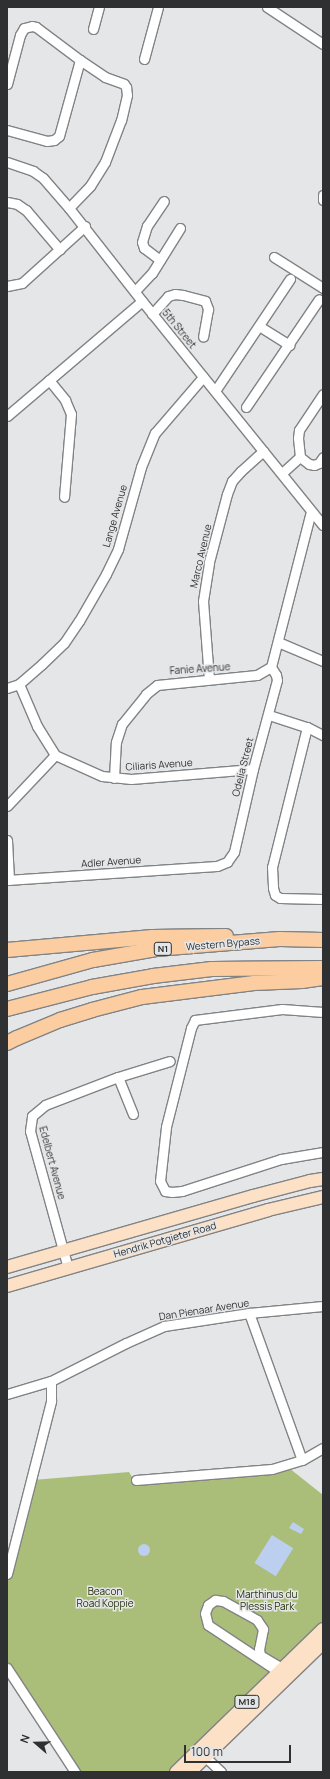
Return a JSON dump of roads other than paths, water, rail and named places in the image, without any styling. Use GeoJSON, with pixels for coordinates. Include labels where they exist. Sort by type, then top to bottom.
{"type":"FeatureCollection","features":[{"type":"Feature","properties":{"kind":"highway"},"geometry":{"type":"LineString","coordinates":[[7,950],[49,945],[164,936],[258,936],[280,939]]}},
{"type":"Feature","properties":{"kind":"highway","name":"Western Bypass"},"geometry":{"type":"LineString","coordinates":[[7,984],[93,960],[156,949],[280,939],[323,940]]}},
{"type":"Feature","properties":{"kind":"highway"},"geometry":{"type":"LineString","coordinates":[[7,1009],[92,987],[153,976],[212,969],[323,968]]}},
{"type":"Feature","properties":{"kind":"highway"},"geometry":{"type":"LineString","coordinates":[[7,1043],[60,1020],[142,997],[254,983],[302,981],[323,978]]}},
{"type":"Feature","properties":{"kind":"main road","name":"Hendrik Potgieter Road"},"geometry":{"type":"LineString","coordinates":[[7,1267],[310,1180],[323,1180]]}},
{"type":"Feature","properties":{"kind":"main road","name":"Hendrik Potgieter Road"},"geometry":{"type":"LineString","coordinates":[[7,1286],[268,1210],[323,1197]]}},
{"type":"Feature","properties":{"kind":"main road","name":"M18"},"geometry":{"type":"LineString","coordinates":[[190,1772],[202,1754],[281,1670],[323,1629]]}},
{"type":"Feature","properties":{"kind":"main road","name":"M18"},"geometry":{"type":"LineString","coordinates":[[176,1772],[202,1754],[323,1643]]}},
{"type":"Feature","properties":{"kind":"street"},"geometry":{"type":"LineString","coordinates":[[93,29],[99,7]]}},
{"type":"Feature","properties":{"kind":"street"},"geometry":{"type":"LineString","coordinates":[[144,59],[158,7]]}},
{"type":"Feature","properties":{"kind":"street"},"geometry":{"type":"LineString","coordinates":[[271,8],[323,44]]}},
{"type":"Feature","properties":{"kind":"street"},"geometry":{"type":"LineString","coordinates":[[7,84],[20,35],[27,26],[36,27],[80,60],[106,77],[124,84],[127,95],[113,146],[90,186],[69,208]]}},
{"type":"Feature","properties":{"kind":"street"},"geometry":{"type":"LineString","coordinates":[[7,130],[47,141],[54,140],[59,136],[80,60]]}},
{"type":"Feature","properties":{"kind":"street","name":"5th Street"},"geometry":{"type":"LineString","coordinates":[[7,162],[33,170],[44,178],[85,226],[152,314],[323,525]]}},
{"type":"Feature","properties":{"kind":"street"},"geometry":{"type":"LineString","coordinates":[[323,195],[323,200]]}},
{"type":"Feature","properties":{"kind":"street"},"geometry":{"type":"LineString","coordinates":[[160,260],[144,248],[142,242],[147,226],[164,201]]}},
{"type":"Feature","properties":{"kind":"street"},"geometry":{"type":"LineString","coordinates":[[7,202],[17,204],[26,210],[60,250]]}},
{"type":"Feature","properties":{"kind":"street"},"geometry":{"type":"LineString","coordinates":[[7,286],[22,283],[85,226]]}},
{"type":"Feature","properties":{"kind":"street"},"geometry":{"type":"LineString","coordinates":[[135,291],[148,277],[180,228]]}},
{"type":"Feature","properties":{"kind":"street"},"geometry":{"type":"LineString","coordinates":[[274,257],[323,288]]}},
{"type":"Feature","properties":{"kind":"street"},"geometry":{"type":"LineString","coordinates":[[215,391],[290,279]]}},
{"type":"Feature","properties":{"kind":"street"},"geometry":{"type":"LineString","coordinates":[[152,314],[168,296],[174,294],[205,301],[208,309],[203,337]]}},
{"type":"Feature","properties":{"kind":"street"},"geometry":{"type":"LineString","coordinates":[[246,407],[319,299]]}},
{"type":"Feature","properties":{"kind":"street"},"geometry":{"type":"LineString","coordinates":[[7,416],[142,301]]}},
{"type":"Feature","properties":{"kind":"street"},"geometry":{"type":"LineString","coordinates":[[259,326],[289,345]]}},
{"type":"Feature","properties":{"kind":"street","name":"Lange Avenue"},"geometry":{"type":"LineString","coordinates":[[7,688],[18,684],[64,643],[93,597],[118,549],[141,467],[155,433],[203,376]]}},
{"type":"Feature","properties":{"kind":"street"},"geometry":{"type":"LineString","coordinates":[[49,380],[65,400],[71,414],[71,430],[64,497]]}},
{"type":"Feature","properties":{"kind":"street"},"geometry":{"type":"LineString","coordinates":[[323,394],[299,430],[298,438],[300,457],[309,464],[314,465],[319,463],[323,457]]}},
{"type":"Feature","properties":{"kind":"street","name":"Marco Avenue"},"geometry":{"type":"LineString","coordinates":[[209,679],[203,601],[208,562],[232,481],[262,451]]}},
{"type":"Feature","properties":{"kind":"street"},"geometry":{"type":"LineString","coordinates":[[282,474],[300,457]]}},
{"type":"Feature","properties":{"kind":"street"},"geometry":{"type":"LineString","coordinates":[[271,667],[311,511]]}},
{"type":"Feature","properties":{"kind":"street"},"geometry":{"type":"LineString","coordinates":[[278,642],[323,661]]}},
{"type":"Feature","properties":{"kind":"street","name":"Fanie Avenue"},"geometry":{"type":"LineString","coordinates":[[114,778],[116,742],[122,724],[146,694],[157,685],[163,683],[257,675],[271,667]]}},
{"type":"Feature","properties":{"kind":"street","name":"Odelia Street"},"geometry":{"type":"LineString","coordinates":[[217,866],[227,862],[234,852],[253,769],[269,715],[277,680],[271,667]]}},
{"type":"Feature","properties":{"kind":"street"},"geometry":{"type":"LineString","coordinates":[[7,806],[55,755],[37,726],[18,684]]}},
{"type":"Feature","properties":{"kind":"street"},"geometry":{"type":"LineString","coordinates":[[269,715],[307,727],[323,735]]}},
{"type":"Feature","properties":{"kind":"street"},"geometry":{"type":"LineString","coordinates":[[307,727],[272,867],[273,888],[275,895],[280,898],[323,899]]}},
{"type":"Feature","properties":{"kind":"street","name":"Ciliaris Avenue"},"geometry":{"type":"LineString","coordinates":[[55,755],[102,776],[114,778],[131,779],[253,769]]}},
{"type":"Feature","properties":{"kind":"street"},"geometry":{"type":"LineString","coordinates":[[7,840],[8,880]]}},
{"type":"Feature","properties":{"kind":"street","name":"Adler Avenue"},"geometry":{"type":"LineString","coordinates":[[8,880],[217,866]]}},
{"type":"Feature","properties":{"kind":"street"},"geometry":{"type":"LineString","coordinates":[[323,1012],[282,1009],[195,1020],[191,1028],[166,1127],[160,1181],[165,1191],[182,1191],[281,1159],[323,1152]]}},
{"type":"Feature","properties":{"kind":"street","name":"Edelbert Avenue"},"geometry":{"type":"LineString","coordinates":[[68,1268],[30,1131],[32,1116],[45,1105],[118,1077],[170,1061]]}},
{"type":"Feature","properties":{"kind":"street"},"geometry":{"type":"LineString","coordinates":[[118,1077],[133,1114]]}},
{"type":"Feature","properties":{"kind":"street","name":"Dan Pienaar Avenue"},"geometry":{"type":"LineString","coordinates":[[7,1394],[51,1381],[154,1329],[249,1314],[323,1306]]}},
{"type":"Feature","properties":{"kind":"street"},"geometry":{"type":"LineString","coordinates":[[249,1314],[302,1460]]}},
{"type":"Feature","properties":{"kind":"street"},"geometry":{"type":"LineString","coordinates":[[7,1574],[51,1401],[51,1381]]}},
{"type":"Feature","properties":{"kind":"street"},"geometry":{"type":"LineString","coordinates":[[136,1480],[272,1469],[302,1460],[323,1448]]}},
{"type":"Feature","properties":{"kind":"street"},"geometry":{"type":"LineString","coordinates":[[215,1600],[223,1601],[256,1620],[263,1629],[259,1648],[260,1655],[281,1670],[208,1625],[205,1615],[208,1605],[215,1600]]}},
{"type":"Feature","properties":{"kind":"street"},"geometry":{"type":"LineString","coordinates":[[7,1668],[75,1772]]}},
{"type":"Feature","properties":{"kind":"street"},"geometry":{"type":"LineString","coordinates":[[202,1754],[221,1772]]}},
{"type":"Feature","properties":{"kind":"water"},"geometry":{"type":"Polygon","coordinates":[[[293,1522],[304,1529],[301,1534],[289,1528],[293,1522]]]}},
{"type":"Feature","properties":{"kind":"water"},"geometry":{"type":"Polygon","coordinates":[[[272,1535],[293,1548],[276,1576],[255,1563],[272,1535]]]}},
{"type":"Feature","properties":{"kind":"water"},"geometry":{"type":"Polygon","coordinates":[[[144,1544],[148,1546],[150,1550],[148,1554],[144,1556],[140,1554],[138,1550],[140,1546],[144,1544]]]}},
{"type":"Feature","properties":{"kind":"park label","name":"Beacon Road Koppie"},"geometry":{"type":"Point","coordinates":[105,1596]}},
{"type":"Feature","properties":{"kind":"park label","name":"Marthinus du Plessis Park"},"geometry":{"type":"Point","coordinates":[267,1600]}}]}
